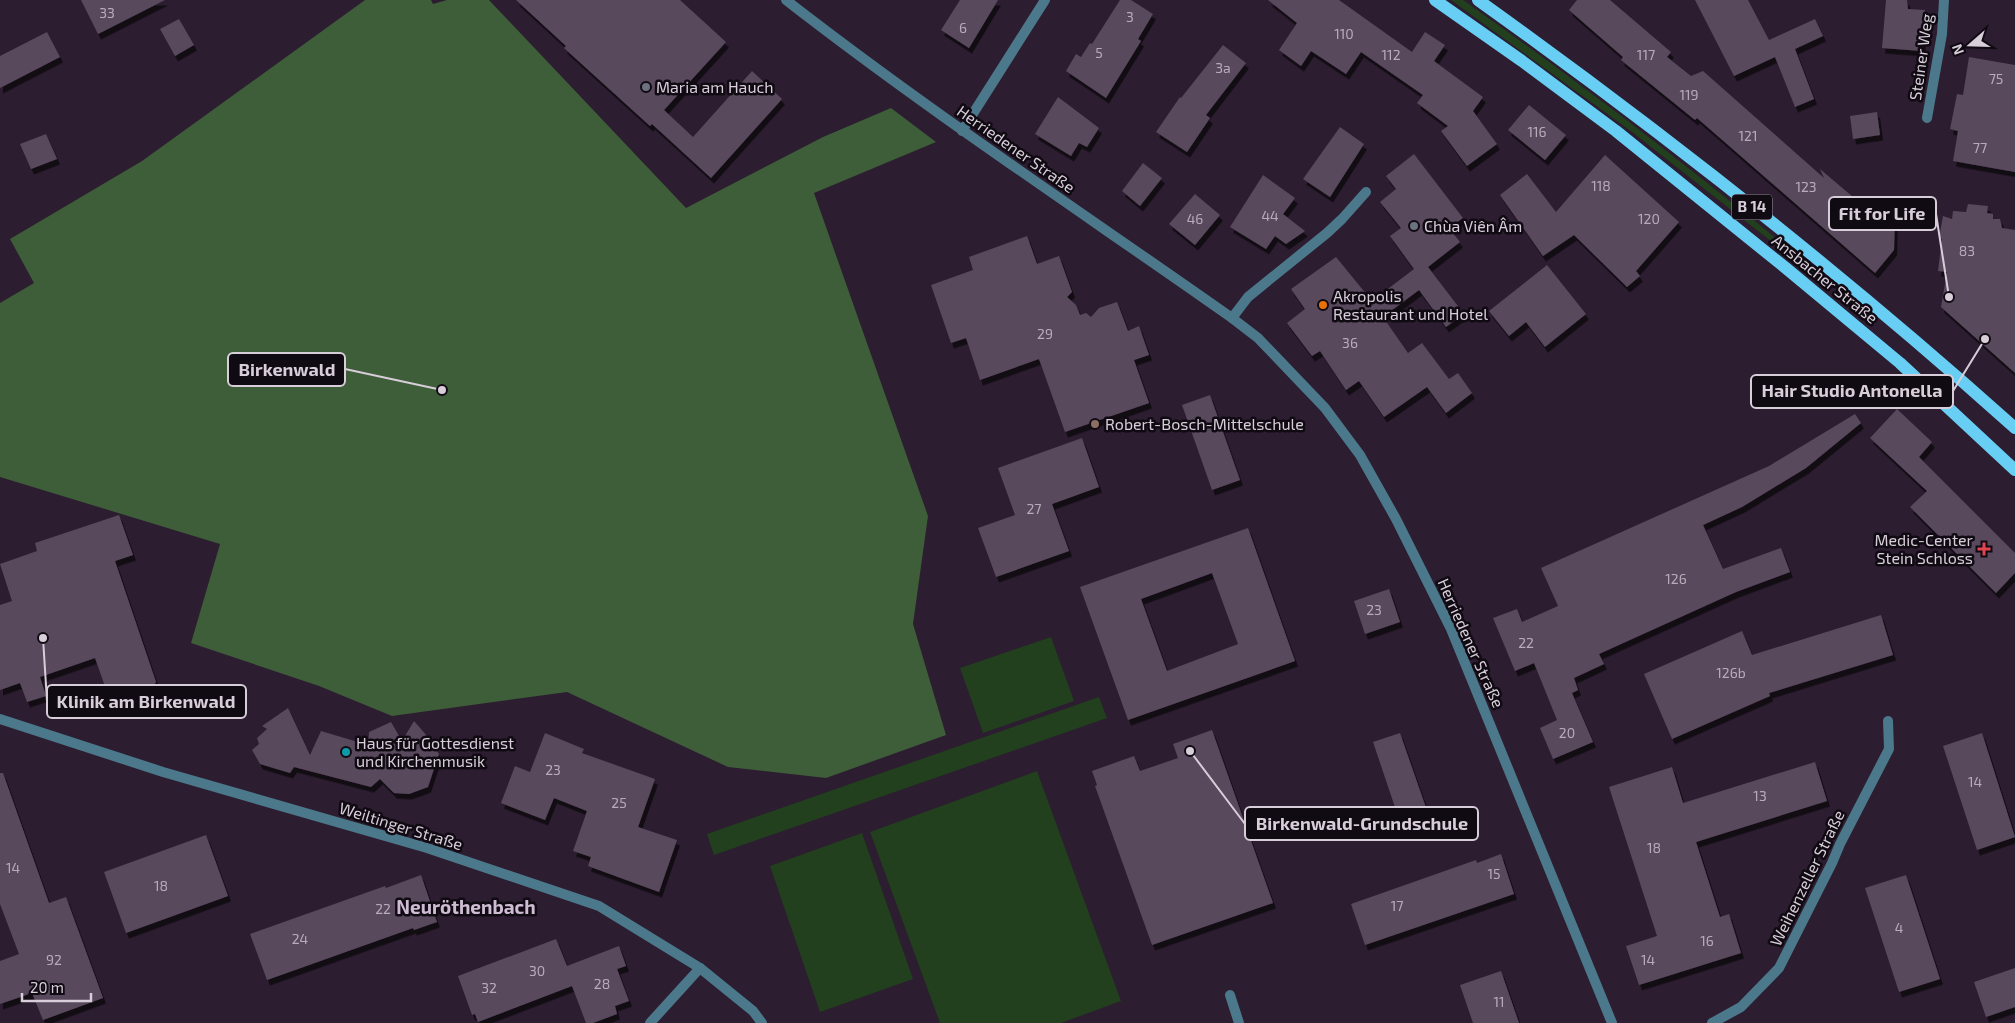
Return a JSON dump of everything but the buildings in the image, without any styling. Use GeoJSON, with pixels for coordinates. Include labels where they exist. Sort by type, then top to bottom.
{"type":"FeatureCollection","features":[{"type":"Feature","properties":{"kind":"main road","name":"Ansbacher Straße"},"geometry":{"type":"LineString","coordinates":[[1435,0],[1616,131],[1780,263],[1900,363],[2015,470]]}},
{"type":"Feature","properties":{"kind":"main road","name":"Ansbacher Straße"},"geometry":{"type":"LineString","coordinates":[[1478,0],[1638,117],[1793,238],[2015,428]]}},
{"type":"Feature","properties":{"kind":"street","name":"Herriedener Straße"},"geometry":{"type":"LineString","coordinates":[[786,0],[962,131],[1232,318],[1258,338],[1325,408],[1360,455],[1396,519],[1457,642],[1612,1023]]}},
{"type":"Feature","properties":{"kind":"street"},"geometry":{"type":"LineString","coordinates":[[962,131],[1045,0]]}},
{"type":"Feature","properties":{"kind":"street","name":"Steiner Weg"},"geometry":{"type":"LineString","coordinates":[[1927,118],[1942,34],[1944,0]]}},
{"type":"Feature","properties":{"kind":"street"},"geometry":{"type":"LineString","coordinates":[[1232,318],[1248,297],[1327,233],[1366,192]]}},
{"type":"Feature","properties":{"kind":"street","name":"Weiltinger Straße"},"geometry":{"type":"LineString","coordinates":[[0,719],[163,772],[427,848],[599,906],[700,968],[753,1011],[762,1023]]}},
{"type":"Feature","properties":{"kind":"street","name":"Weihenzeller Straße"},"geometry":{"type":"LineString","coordinates":[[1712,1023],[1741,1007],[1779,968],[1889,749],[1888,721]]}},
{"type":"Feature","properties":{"kind":"street"},"geometry":{"type":"LineString","coordinates":[[650,1023],[700,968]]}},
{"type":"Feature","properties":{"kind":"street"},"geometry":{"type":"LineString","coordinates":[[1230,995],[1239,1023]]}},
{"type":"Feature","properties":{"kind":"green space"},"geometry":{"type":"Polygon","coordinates":[[[365,0],[431,0],[433,4],[447,0],[489,0],[686,208],[823,137],[891,108],[936,142],[814,193],[928,516],[913,624],[946,735],[826,778],[728,767],[567,692],[392,716],[319,686],[191,643],[220,544],[0,477],[0,303],[34,283],[10,239],[142,161],[365,0]]]}},
{"type":"Feature","properties":{"kind":"green space"},"geometry":{"type":"Polygon","coordinates":[[[1451,0],[1463,0],[1555,66],[1690,169],[1822,276],[1818,278],[1632,132],[1451,0]]]}},
{"type":"Feature","properties":{"kind":"green space"},"geometry":{"type":"Polygon","coordinates":[[[1051,637],[1074,701],[983,733],[960,668],[1051,637]]]}},
{"type":"Feature","properties":{"kind":"green space"},"geometry":{"type":"Polygon","coordinates":[[[1099,697],[1107,718],[714,855],[707,834],[1099,697]]]}},
{"type":"Feature","properties":{"kind":"green space"},"geometry":{"type":"Polygon","coordinates":[[[1037,771],[1121,1001],[1061,1023],[940,1023],[870,832],[1037,771]]]}},
{"type":"Feature","properties":{"kind":"green space"},"geometry":{"type":"Polygon","coordinates":[[[862,833],[913,979],[820,1012],[770,866],[862,833]]]}},
{"type":"Feature","properties":{"kind":"place","name":"Maria am Hauch"},"geometry":{"type":"Point","coordinates":[646,87]}},
{"type":"Feature","properties":{"kind":"place","name":"Chùa Viên Âm"},"geometry":{"type":"Point","coordinates":[1414,226]}},
{"type":"Feature","properties":{"kind":"place","name":"Fit for Life"},"geometry":{"type":"Point","coordinates":[1949,297]}},
{"type":"Feature","properties":{"kind":"place","name":"Akropolis Restaurant und Hotel"},"geometry":{"type":"Point","coordinates":[1323,305]}},
{"type":"Feature","properties":{"kind":"place","name":"Hair Studio Antonella"},"geometry":{"type":"Point","coordinates":[1985,339]}},
{"type":"Feature","properties":{"kind":"place","name":"Birkenwald"},"geometry":{"type":"Point","coordinates":[442,390]}},
{"type":"Feature","properties":{"kind":"place","name":"Robert-Bosch-Mittelschule"},"geometry":{"type":"Point","coordinates":[1095,424]}},
{"type":"Feature","properties":{"kind":"place","name":"Medic-Center Stein Schloss"},"geometry":{"type":"Point","coordinates":[1984,549]}},
{"type":"Feature","properties":{"kind":"place","name":"Klinik am Birkenwald"},"geometry":{"type":"Point","coordinates":[43,638]}},
{"type":"Feature","properties":{"kind":"place","name":"Birkenwald-Grundschule"},"geometry":{"type":"Point","coordinates":[1190,751]}},
{"type":"Feature","properties":{"kind":"place","name":"Haus für Gottesdienst und Kirchenmusik"},"geometry":{"type":"Point","coordinates":[346,752]}},
{"type":"Feature","properties":{"kind":"district","name":"Neuröthenbach"},"geometry":{"type":"Point","coordinates":[466,907]}}]}
